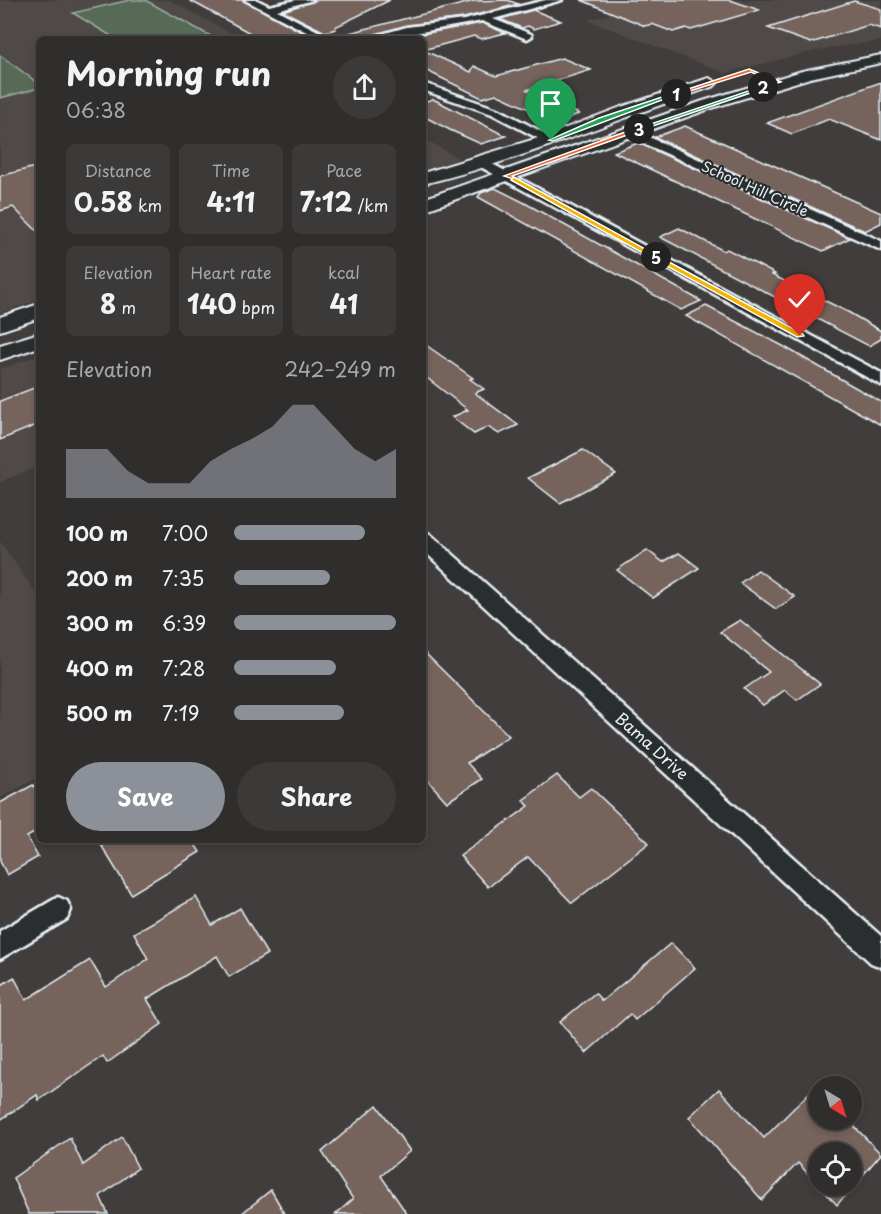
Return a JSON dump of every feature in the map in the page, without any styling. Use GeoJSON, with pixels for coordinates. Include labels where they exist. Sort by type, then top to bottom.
{"type":"FeatureCollection","features":[{"type":"Feature","properties":{"kind":"main road"},"geometry":{"type":"LineString","coordinates":[[426,204],[779,82],[881,59]]}},
{"type":"Feature","properties":{"kind":"main road"},"geometry":{"type":"LineString","coordinates":[[760,74],[779,82]]}},
{"type":"Feature","properties":{"kind":"main road"},"geometry":{"type":"LineString","coordinates":[[426,178],[483,163],[551,140],[627,110],[723,79]]}},
{"type":"Feature","properties":{"kind":"main road"},"geometry":{"type":"LineString","coordinates":[[0,324],[36,312]]}},
{"type":"Feature","properties":{"kind":"main road"},"geometry":{"type":"LineString","coordinates":[[0,353],[36,341]]}},
{"type":"Feature","properties":{"kind":"street"},"geometry":{"type":"LineString","coordinates":[[250,0],[322,36]]}},
{"type":"Feature","properties":{"kind":"street"},"geometry":{"type":"LineString","coordinates":[[268,9],[308,0]]}},
{"type":"Feature","properties":{"kind":"street"},"geometry":{"type":"LineString","coordinates":[[525,0],[538,5]]}},
{"type":"Feature","properties":{"kind":"street"},"geometry":{"type":"LineString","coordinates":[[382,36],[407,30],[485,19],[557,0]]}},
{"type":"Feature","properties":{"kind":"street"},"geometry":{"type":"LineString","coordinates":[[485,19],[526,36]]}},
{"type":"Feature","properties":{"kind":"street"},"geometry":{"type":"LineString","coordinates":[[426,87],[496,112],[551,140]]}},
{"type":"Feature","properties":{"kind":"street","name":"School Hill Circle"},"geometry":{"type":"LineString","coordinates":[[629,132],[881,246]]}},
{"type":"Feature","properties":{"kind":"street"},"geometry":{"type":"LineString","coordinates":[[483,163],[878,375]]}},
{"type":"Feature","properties":{"kind":"street","name":"Bama Drive"},"geometry":{"type":"LineString","coordinates":[[426,541],[881,954]]}},
{"type":"Feature","properties":{"kind":"street"},"geometry":{"type":"LineString","coordinates":[[0,946],[58,910]]}},
{"type":"Feature","properties":{"kind":"shaded area"},"geometry":{"type":"Polygon","coordinates":[[[0,0],[170,0],[236,36],[36,36],[36,301],[0,313],[0,0]]]}},
{"type":"Feature","properties":{"kind":"shaded area"},"geometry":{"type":"Polygon","coordinates":[[[662,0],[881,0],[881,41],[819,50],[725,73],[587,20],[662,0]]]}},
{"type":"Feature","properties":{"kind":"shaded area"},"geometry":{"type":"Polygon","coordinates":[[[426,140],[460,159],[426,170],[426,140]]]}},
{"type":"Feature","properties":{"kind":"shaded area"},"geometry":{"type":"Polygon","coordinates":[[[36,356],[36,467],[0,482],[0,369],[36,356]]]}},
{"type":"Feature","properties":{"kind":"shaded area"},"geometry":{"type":"Polygon","coordinates":[[[0,541],[36,594],[36,779],[0,798],[0,541]]]}},
{"type":"Feature","properties":{"kind":"green space"},"geometry":{"type":"Polygon","coordinates":[[[130,0],[145,0],[211,36],[111,36],[73,13],[130,0]]]}},
{"type":"Feature","properties":{"kind":"green space"},"geometry":{"type":"Polygon","coordinates":[[[0,55],[36,82],[36,89],[0,98],[0,55]]]}},
{"type":"Feature","properties":{"kind":"building"},"geometry":{"type":"Polygon","coordinates":[[[189,0],[243,0],[309,36],[255,36],[189,0]]]}},
{"type":"Feature","properties":{"kind":"building"},"geometry":{"type":"Polygon","coordinates":[[[315,0],[390,0],[335,27],[336,29],[325,32],[283,11],[315,0]]]}},
{"type":"Feature","properties":{"kind":"building"},"geometry":{"type":"Polygon","coordinates":[[[507,0],[518,4],[464,18],[407,25],[372,36],[349,36],[349,33],[474,1],[507,0]]]}},
{"type":"Feature","properties":{"kind":"building"},"geometry":{"type":"Polygon","coordinates":[[[581,0],[730,0],[759,10],[691,30],[686,28],[673,32],[652,24],[645,26],[581,0]]]}},
{"type":"Feature","properties":{"kind":"building"},"geometry":{"type":"Polygon","coordinates":[[[854,1],[881,9],[881,29],[869,25],[811,43],[768,28],[854,1]]]}},
{"type":"Feature","properties":{"kind":"building"},"geometry":{"type":"Polygon","coordinates":[[[533,10],[561,21],[534,29],[528,26],[522,28],[500,19],[533,10]]]}},
{"type":"Feature","properties":{"kind":"building"},"geometry":{"type":"Polygon","coordinates":[[[482,23],[505,33],[481,39],[474,36],[426,49],[426,36],[411,36],[482,23]]]}},
{"type":"Feature","properties":{"kind":"building"},"geometry":{"type":"Polygon","coordinates":[[[426,51],[471,72],[474,66],[496,76],[562,58],[591,70],[527,90],[579,114],[557,122],[496,94],[482,98],[426,70],[426,51]]]}},
{"type":"Feature","properties":{"kind":"building"},"geometry":{"type":"Polygon","coordinates":[[[881,82],[881,140],[829,119],[792,134],[767,123],[881,82]]]}},
{"type":"Feature","properties":{"kind":"building"},"geometry":{"type":"Polygon","coordinates":[[[433,99],[506,136],[481,144],[426,118],[426,101],[433,99]]]}},
{"type":"Feature","properties":{"kind":"building"},"geometry":{"type":"Polygon","coordinates":[[[685,126],[881,213],[881,223],[865,231],[655,137],[685,126]]]}},
{"type":"Feature","properties":{"kind":"building"},"geometry":{"type":"Polygon","coordinates":[[[638,143],[850,238],[823,251],[614,152],[638,143]]]}},
{"type":"Feature","properties":{"kind":"building"},"geometry":{"type":"Polygon","coordinates":[[[36,167],[36,230],[13,207],[0,211],[0,176],[36,167]]]}},
{"type":"Feature","properties":{"kind":"building"},"geometry":{"type":"Polygon","coordinates":[[[495,188],[701,301],[681,310],[478,197],[481,193],[495,188]]]}},
{"type":"Feature","properties":{"kind":"building"},"geometry":{"type":"Polygon","coordinates":[[[679,228],[724,251],[727,249],[775,274],[772,275],[848,312],[881,331],[881,339],[869,346],[660,237],[679,228]]]}},
{"type":"Feature","properties":{"kind":"building"},"geometry":{"type":"Polygon","coordinates":[[[706,306],[781,345],[881,402],[881,425],[686,316],[706,306]]]}},
{"type":"Feature","properties":{"kind":"building"},"geometry":{"type":"Polygon","coordinates":[[[426,345],[473,378],[470,379],[484,389],[475,393],[518,425],[499,434],[488,427],[474,434],[452,417],[468,410],[426,377],[426,345]]]}},
{"type":"Feature","properties":{"kind":"building"},"geometry":{"type":"Polygon","coordinates":[[[36,387],[36,425],[0,440],[0,401],[36,387]]]}},
{"type":"Feature","properties":{"kind":"building"},"geometry":{"type":"Polygon","coordinates":[[[583,450],[616,474],[560,503],[528,478],[583,450]]]}},
{"type":"Feature","properties":{"kind":"building"},"geometry":{"type":"Polygon","coordinates":[[[647,550],[663,562],[679,553],[699,568],[653,598],[617,570],[647,550]]]}},
{"type":"Feature","properties":{"kind":"building"},"geometry":{"type":"Polygon","coordinates":[[[758,570],[795,597],[776,609],[740,583],[758,570]]]}},
{"type":"Feature","properties":{"kind":"building"},"geometry":{"type":"Polygon","coordinates":[[[740,620],[820,684],[797,700],[785,690],[763,705],[744,689],[769,672],[720,632],[740,620]]]}},
{"type":"Feature","properties":{"kind":"building"},"geometry":{"type":"Polygon","coordinates":[[[426,654],[509,736],[467,763],[482,779],[447,802],[426,778],[426,654]]]}},
{"type":"Feature","properties":{"kind":"building"},"geometry":{"type":"Polygon","coordinates":[[[557,775],[579,797],[591,788],[649,843],[572,903],[528,857],[488,887],[460,856],[529,806],[523,800],[557,775]]]}},
{"type":"Feature","properties":{"kind":"building"},"geometry":{"type":"Polygon","coordinates":[[[33,785],[36,790],[36,832],[27,837],[38,857],[7,875],[0,861],[0,803],[33,785]]]}},
{"type":"Feature","properties":{"kind":"building"},"geometry":{"type":"Polygon","coordinates":[[[100,843],[194,843],[200,852],[131,894],[100,843]]]}},
{"type":"Feature","properties":{"kind":"building"},"geometry":{"type":"Polygon","coordinates":[[[196,897],[212,925],[240,908],[267,954],[229,977],[217,956],[147,999],[162,1024],[107,1063],[103,1056],[39,1100],[37,1095],[0,1120],[0,986],[14,977],[26,1000],[90,960],[106,987],[148,959],[134,933],[196,897]]]}},
{"type":"Feature","properties":{"kind":"building"},"geometry":{"type":"Polygon","coordinates":[[[671,943],[695,968],[635,1020],[630,1014],[586,1053],[560,1022],[595,993],[602,1001],[671,943]]]}},
{"type":"Feature","properties":{"kind":"building"},"geometry":{"type":"Polygon","coordinates":[[[719,1089],[764,1138],[808,1094],[808,1130],[858,1130],[881,1154],[862,1176],[862,1142],[808,1142],[808,1174],[798,1163],[762,1200],[689,1117],[719,1089]]]}},
{"type":"Feature","properties":{"kind":"building"},"geometry":{"type":"Polygon","coordinates":[[[377,1105],[410,1151],[381,1176],[407,1214],[336,1214],[353,1199],[322,1152],[377,1105]]]}},
{"type":"Feature","properties":{"kind":"building"},"geometry":{"type":"Polygon","coordinates":[[[122,1137],[138,1168],[100,1196],[108,1214],[29,1214],[13,1178],[70,1138],[83,1165],[122,1137]]]}},
{"type":"Feature","properties":{"kind":"building"},"geometry":{"type":"Polygon","coordinates":[[[271,1190],[285,1214],[241,1214],[271,1190]]]}},
{"type":"Feature","properties":{"kind":"building"},"geometry":{"type":"Polygon","coordinates":[[[829,1196],[845,1196],[837,1205],[829,1196]]]}},
{"type":"Feature","properties":{"kind":"route"},"geometry":{"type":"LineString","coordinates":[[551,140],[601,119],[751,70],[779,82],[709,104],[507,176],[800,336]]}}]}
